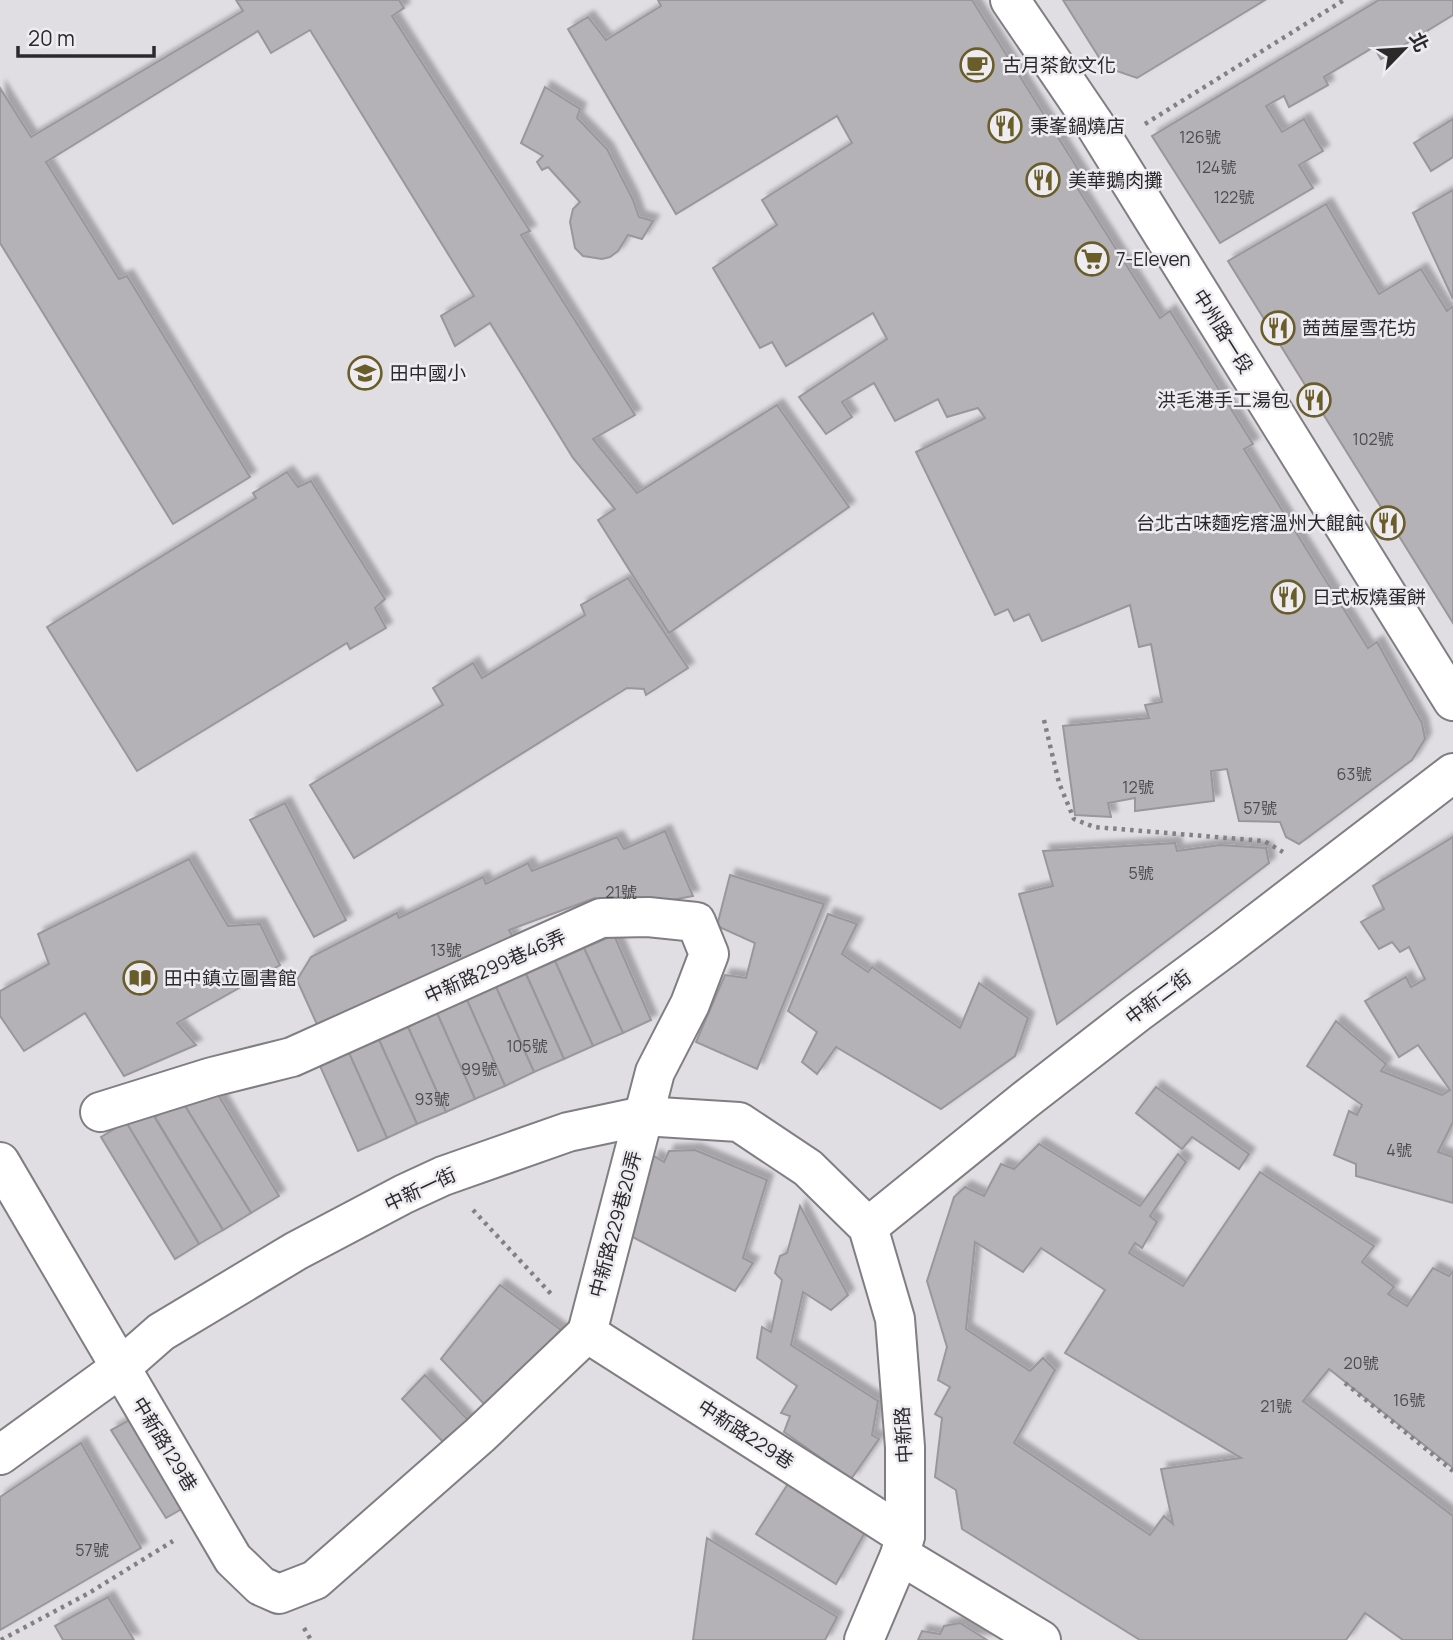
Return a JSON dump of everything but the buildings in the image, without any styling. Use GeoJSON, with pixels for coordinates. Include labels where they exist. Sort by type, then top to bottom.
{"type":"FeatureCollection","features":[{"type":"Feature","properties":{"kind":"street","name":"中州路一段"},"geometry":{"type":"LineString","coordinates":[[1010,0],[1108,146],[1453,701]]}},
{"type":"Feature","properties":{"kind":"street","name":"中新二街"},"geometry":{"type":"LineString","coordinates":[[869,1227],[1126,1020],[1453,773]]}},
{"type":"Feature","properties":{"kind":"street","name":"中新路299巷46弄"},"geometry":{"type":"LineString","coordinates":[[100,1112],[212,1077],[292,1057],[601,918],[648,917],[696,922],[709,954],[690,1004],[655,1072],[643,1116]]}},
{"type":"Feature","properties":{"kind":"street","name":"中新一街"},"geometry":{"type":"LineString","coordinates":[[0,1455],[120,1368],[161,1332],[296,1251],[443,1176],[568,1132],[643,1116],[739,1122],[808,1168],[869,1227]]}},
{"type":"Feature","properties":{"kind":"street","name":"中新路229巷20弄"},"geometry":{"type":"LineString","coordinates":[[587,1333],[643,1116]]}},
{"type":"Feature","properties":{"kind":"street","name":"中新路129巷"},"geometry":{"type":"LineString","coordinates":[[0,1162],[233,1559],[261,1586],[279,1594],[314,1580],[480,1435],[587,1333]]}},
{"type":"Feature","properties":{"kind":"street","name":"中新路"},"geometry":{"type":"LineString","coordinates":[[864,1640],[902,1546],[905,1447],[895,1319],[869,1227]]}},
{"type":"Feature","properties":{"kind":"street","name":"中新路229巷"},"geometry":{"type":"LineString","coordinates":[[587,1333],[1041,1640]]}},
{"type":"Feature","properties":{"kind":"path"},"geometry":{"type":"LineString","coordinates":[[1108,146],[1344,0]]}},
{"type":"Feature","properties":{"kind":"path"},"geometry":{"type":"LineString","coordinates":[[1044,720],[1059,783],[1074,819],[1094,827],[1264,841],[1321,873]]}},
{"type":"Feature","properties":{"kind":"path"},"geometry":{"type":"LineString","coordinates":[[443,1176],[587,1333]]}},
{"type":"Feature","properties":{"kind":"path"},"geometry":{"type":"LineString","coordinates":[[1345,1383],[1453,1471]]}},
{"type":"Feature","properties":{"kind":"path"},"geometry":{"type":"LineString","coordinates":[[1,1640],[89,1593],[209,1518]]}},
{"type":"Feature","properties":{"kind":"place","name":"古月茶飲文化"},"geometry":{"type":"Point","coordinates":[977,65]}},
{"type":"Feature","properties":{"kind":"place","name":"秉峯鍋燒店"},"geometry":{"type":"Point","coordinates":[1005,126]}},
{"type":"Feature","properties":{"kind":"place","name":"美華鵝肉攤"},"geometry":{"type":"Point","coordinates":[1043,180]}},
{"type":"Feature","properties":{"kind":"place","name":"7-Eleven"},"geometry":{"type":"Point","coordinates":[1092,259]}},
{"type":"Feature","properties":{"kind":"place","name":"茜茜屋雪花坊"},"geometry":{"type":"Point","coordinates":[1278,328]}},
{"type":"Feature","properties":{"kind":"place","name":"田中國小"},"geometry":{"type":"Point","coordinates":[365,373]}},
{"type":"Feature","properties":{"kind":"place","name":"洪毛港手工湯包"},"geometry":{"type":"Point","coordinates":[1314,400]}},
{"type":"Feature","properties":{"kind":"place","name":"台北古味麵疙瘩溫州大餛飩"},"geometry":{"type":"Point","coordinates":[1388,523]}},
{"type":"Feature","properties":{"kind":"place","name":"日式板燒蛋餅"},"geometry":{"type":"Point","coordinates":[1288,597]}},
{"type":"Feature","properties":{"kind":"place","name":"田中鎮立圖書館"},"geometry":{"type":"Point","coordinates":[140,978]}}]}
